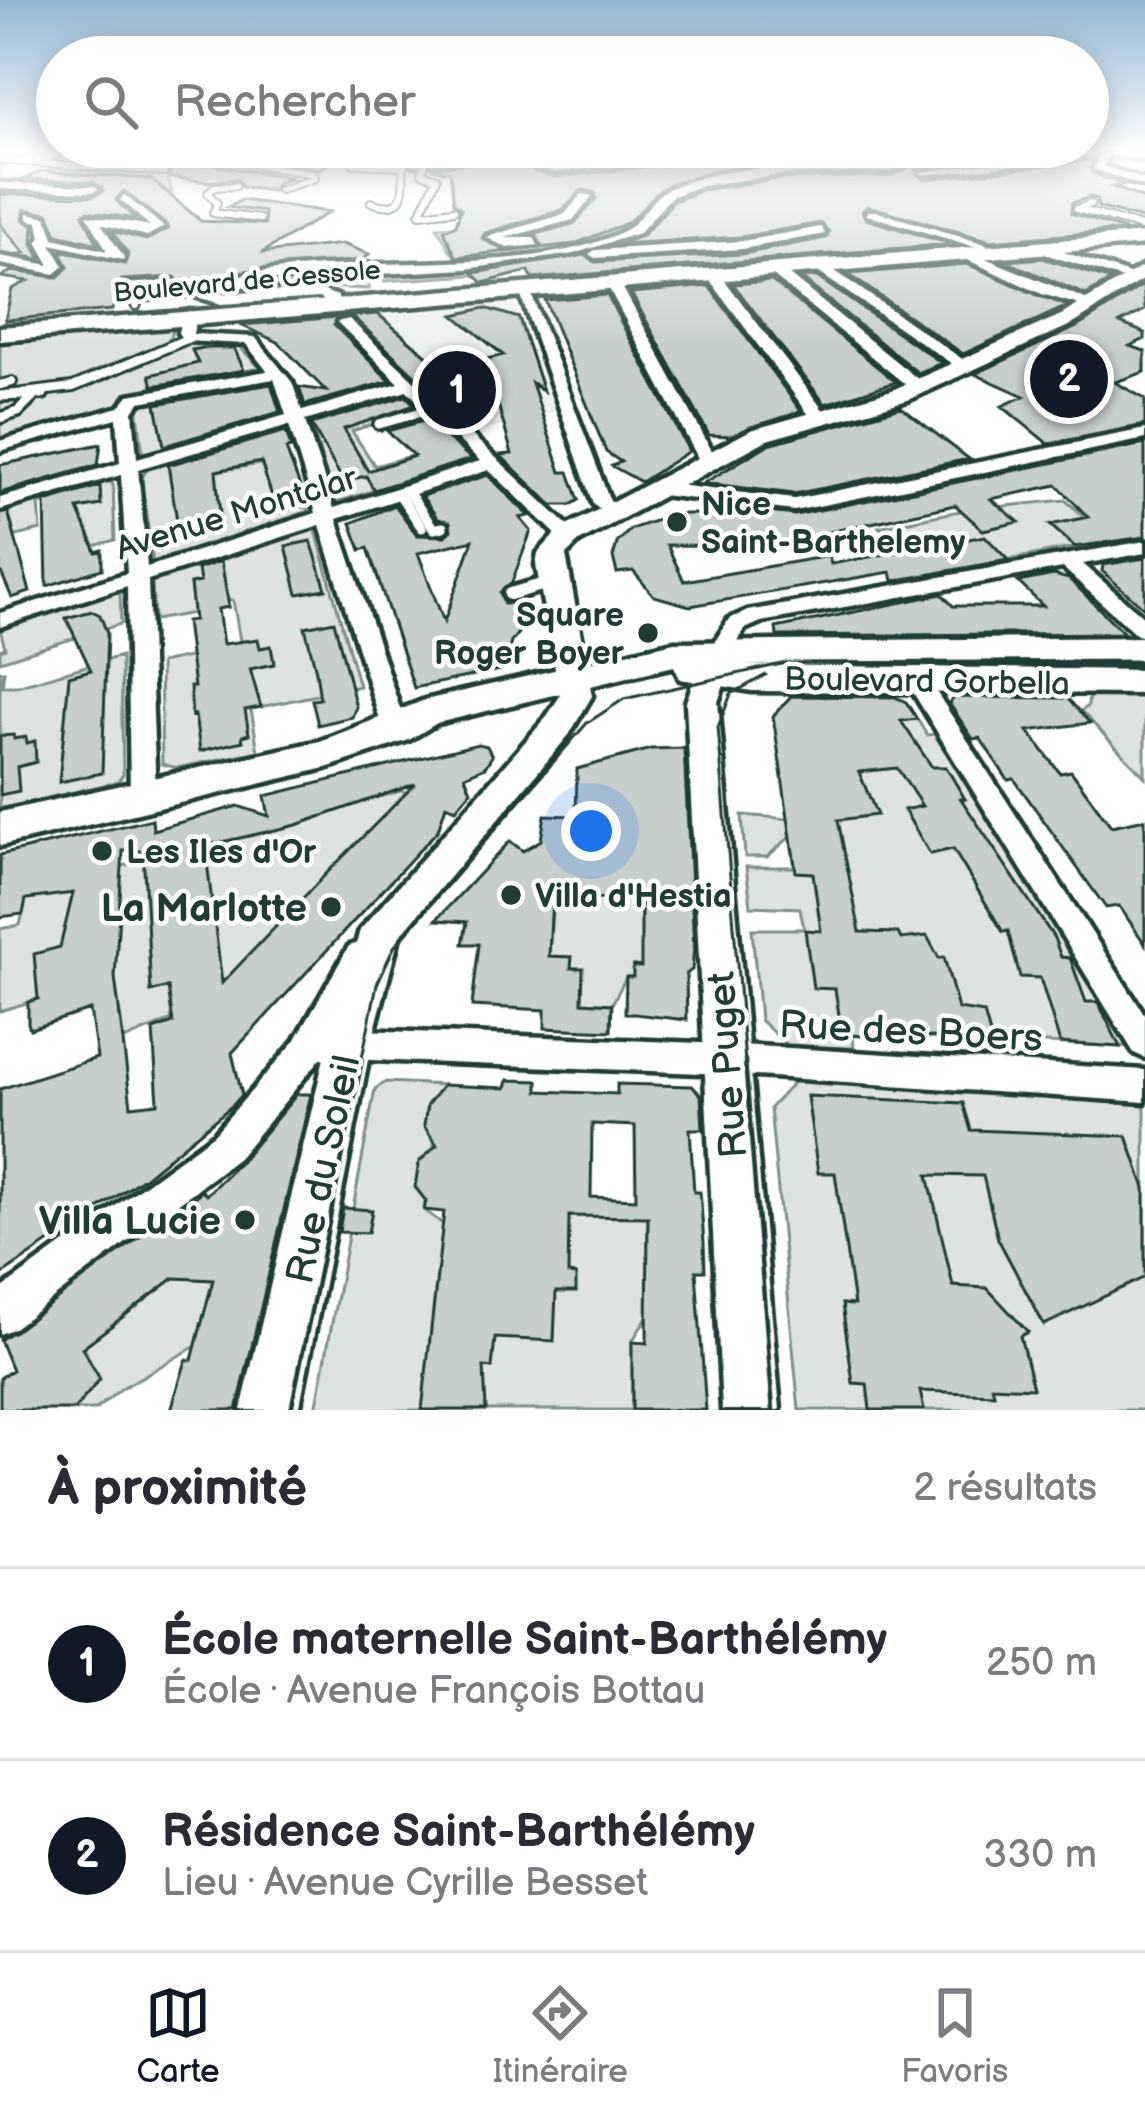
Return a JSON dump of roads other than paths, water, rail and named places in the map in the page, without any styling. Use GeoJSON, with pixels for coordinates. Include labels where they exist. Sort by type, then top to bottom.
{"type":"FeatureCollection","features":[{"type":"Feature","properties":{"kind":"main road","name":"Boulevard de Cessole"},"geometry":{"type":"LineString","coordinates":[[0,334],[189,326],[338,313],[522,288],[1145,239]]}},
{"type":"Feature","properties":{"kind":"main road","name":"Boulevard Gorbella"},"geometry":{"type":"LineString","coordinates":[[715,662],[1145,650]]}},
{"type":"Feature","properties":{"kind":"main road"},"geometry":{"type":"LineString","coordinates":[[0,829],[326,754],[395,730],[426,729],[574,686],[715,662]]}},
{"type":"Feature","properties":{"kind":"main road","name":"Boulevard Gorbella"},"geometry":{"type":"LineString","coordinates":[[715,662],[752,679],[1145,682]]}},
{"type":"Feature","properties":{"kind":"street"},"geometry":{"type":"LineString","coordinates":[[34,217],[43,220],[47,240]]}},
{"type":"Feature","properties":{"kind":"street"},"geometry":{"type":"LineString","coordinates":[[47,240],[118,257],[91,218],[147,232],[158,227],[146,217]]}},
{"type":"Feature","properties":{"kind":"street"},"geometry":{"type":"LineString","coordinates":[[569,217],[492,237],[519,244],[578,232]]}},
{"type":"Feature","properties":{"kind":"street"},"geometry":{"type":"LineString","coordinates":[[527,257],[624,235],[647,217]]}},
{"type":"Feature","properties":{"kind":"street"},"geometry":{"type":"LineString","coordinates":[[881,217],[997,250]]}},
{"type":"Feature","properties":{"kind":"street"},"geometry":{"type":"LineString","coordinates":[[597,228],[641,223]]}},
{"type":"Feature","properties":{"kind":"street"},"geometry":{"type":"LineString","coordinates":[[569,536],[406,386],[338,313],[331,296],[221,300],[198,295],[218,283],[745,244],[821,231]]}},
{"type":"Feature","properties":{"kind":"street"},"geometry":{"type":"LineString","coordinates":[[0,260],[50,271],[57,266],[43,242],[47,240]]}},
{"type":"Feature","properties":{"kind":"street"},"geometry":{"type":"LineString","coordinates":[[1036,248],[1138,274]]}},
{"type":"Feature","properties":{"kind":"street"},"geometry":{"type":"LineString","coordinates":[[963,253],[1048,291],[1093,305]]}},
{"type":"Feature","properties":{"kind":"street"},"geometry":{"type":"LineString","coordinates":[[817,265],[963,365]]}},
{"type":"Feature","properties":{"kind":"street"},"geometry":{"type":"LineString","coordinates":[[772,268],[918,387]]}},
{"type":"Feature","properties":{"kind":"street"},"geometry":{"type":"LineString","coordinates":[[712,273],[818,415]]}},
{"type":"Feature","properties":{"kind":"street"},"geometry":{"type":"LineString","coordinates":[[574,686],[553,582],[552,553],[569,536],[759,435],[918,387],[1093,305],[1138,274]]}},
{"type":"Feature","properties":{"kind":"street"},"geometry":{"type":"LineString","coordinates":[[612,281],[709,460]]}},
{"type":"Feature","properties":{"kind":"street"},"geometry":{"type":"LineString","coordinates":[[522,288],[602,504],[616,513]]}},
{"type":"Feature","properties":{"kind":"street"},"geometry":{"type":"LineString","coordinates":[[189,326],[245,338],[277,374],[297,419],[395,730]]}},
{"type":"Feature","properties":{"kind":"street"},"geometry":{"type":"LineString","coordinates":[[0,446],[125,411],[135,398],[277,374]]}},
{"type":"Feature","properties":{"kind":"street"},"geometry":{"type":"LineString","coordinates":[[0,504],[406,386]]}},
{"type":"Feature","properties":{"kind":"street"},"geometry":{"type":"LineString","coordinates":[[125,411],[137,574],[143,795]]}},
{"type":"Feature","properties":{"kind":"street"},"geometry":{"type":"LineString","coordinates":[[661,489],[794,506],[1145,434]]}},
{"type":"Feature","properties":{"kind":"street","name":"Avenue Montclar"},"geometry":{"type":"LineString","coordinates":[[0,620],[490,464]]}},
{"type":"Feature","properties":{"kind":"street"},"geometry":{"type":"LineString","coordinates":[[715,662],[737,624],[755,616],[1145,547]]}},
{"type":"Feature","properties":{"kind":"street"},"geometry":{"type":"LineString","coordinates":[[1069,562],[1145,630]]}},
{"type":"Feature","properties":{"kind":"street","name":"Rue Puget"},"geometry":{"type":"LineString","coordinates":[[715,662],[702,702],[751,1410]]}},
{"type":"Feature","properties":{"kind":"street"},"geometry":{"type":"LineString","coordinates":[[918,681],[1145,1043]]}},
{"type":"Feature","properties":{"kind":"street","name":"Rue du Soleil"},"geometry":{"type":"LineString","coordinates":[[270,1410],[331,1044],[380,930],[557,727],[574,686]]}},
{"type":"Feature","properties":{"kind":"street"},"geometry":{"type":"LineString","coordinates":[[0,1314],[226,1146],[331,1044]]}},
{"type":"Feature","properties":{"kind":"street","name":"Rue des Boers"},"geometry":{"type":"LineString","coordinates":[[331,1044],[726,1059],[1145,1086]]}},
{"type":"Feature","properties":{"kind":"lane"},"geometry":{"type":"LineString","coordinates":[[243,217],[260,219]]}},
{"type":"Feature","properties":{"kind":"lane"},"geometry":{"type":"LineString","coordinates":[[1105,217],[1145,228]]}},
{"type":"Feature","properties":{"kind":"lane"},"geometry":{"type":"LineString","coordinates":[[136,305],[136,296],[123,288],[172,284]]}},
{"type":"Feature","properties":{"kind":"lane"},"geometry":{"type":"LineString","coordinates":[[0,396],[32,398],[58,392],[189,326]]}},
{"type":"Feature","properties":{"kind":"lane"},"geometry":{"type":"LineString","coordinates":[[0,385],[12,382]]}},
{"type":"Feature","properties":{"kind":"lane"},"geometry":{"type":"LineString","coordinates":[[0,418],[18,412],[32,398]]}},
{"type":"Feature","properties":{"kind":"lane"},"geometry":{"type":"LineString","coordinates":[[379,424],[432,410]]}},
{"type":"Feature","properties":{"kind":"lane"},"geometry":{"type":"LineString","coordinates":[[402,491],[434,529],[442,527]]}},
{"type":"Feature","properties":{"kind":"lane"},"geometry":{"type":"LineString","coordinates":[[402,491],[422,528]]}},
{"type":"Feature","properties":{"kind":"lane"},"geometry":{"type":"LineString","coordinates":[[510,594],[553,582]]}},
{"type":"Feature","properties":{"kind":"tram line"},"geometry":{"type":"LineString","coordinates":[[361,1063],[377,984],[394,947],[587,723],[624,699],[786,663],[1145,661]]}},
{"type":"Feature","properties":{"kind":"tram line"},"geometry":{"type":"LineString","coordinates":[[745,1063],[718,727],[731,694],[766,675]]}},
{"type":"Feature","properties":{"kind":"tram line"},"geometry":{"type":"LineString","coordinates":[[291,1410],[362,1060]]}},
{"type":"Feature","properties":{"kind":"tram line"},"geometry":{"type":"LineString","coordinates":[[745,1060],[773,1410]]}},
{"type":"Feature","properties":{"kind":"place","name":"Résidence Saint-Barthélémy"},"geometry":{"type":"Point","coordinates":[1069,379]}},
{"type":"Feature","properties":{"kind":"place","name":"École maternelle Saint-Barthélémy"},"geometry":{"type":"Point","coordinates":[457,390]}},
{"type":"Feature","properties":{"kind":"place","name":"Nice Saint-Barthelemy"},"geometry":{"type":"Point","coordinates":[677,522]}},
{"type":"Feature","properties":{"kind":"place","name":"Square Roger Boyer"},"geometry":{"type":"Point","coordinates":[648,633]}},
{"type":"Feature","properties":{"kind":"place","name":"Les Iles d'Or"},"geometry":{"type":"Point","coordinates":[102,851]}},
{"type":"Feature","properties":{"kind":"place","name":"Villa d'Hestia"},"geometry":{"type":"Point","coordinates":[511,895]}},
{"type":"Feature","properties":{"kind":"place","name":"La Marlotte"},"geometry":{"type":"Point","coordinates":[331,907]}},
{"type":"Feature","properties":{"kind":"place","name":"Villa Lucie"},"geometry":{"type":"Point","coordinates":[245,1220]}}]}
